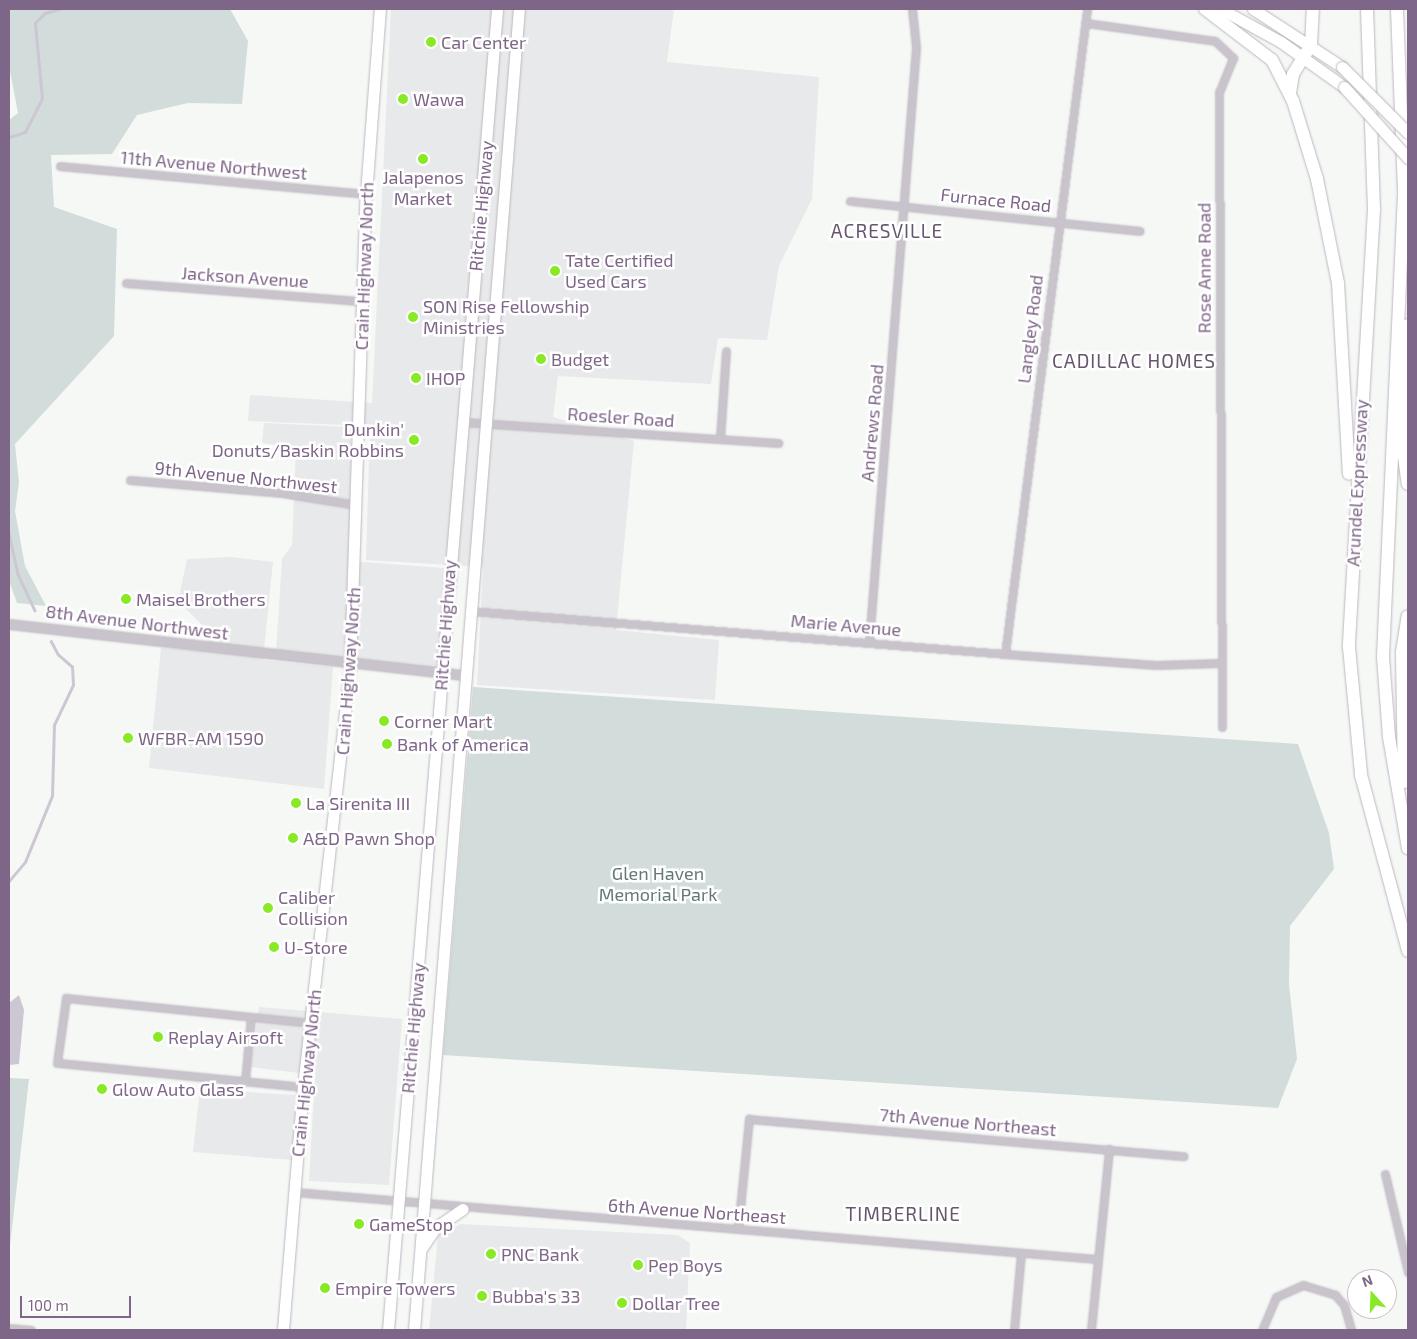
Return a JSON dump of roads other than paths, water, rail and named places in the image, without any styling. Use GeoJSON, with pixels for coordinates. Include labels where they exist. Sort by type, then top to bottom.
{"type":"FeatureCollection","features":[{"type":"Feature","properties":{"kind":"highway"},"geometry":{"type":"LineString","coordinates":[[1205,9],[1260,47],[1290,93],[1317,179],[1338,283],[1349,407],[1348,520],[1354,538]]}},
{"type":"Feature","properties":{"kind":"highway"},"geometry":{"type":"LineString","coordinates":[[1290,93],[1293,74],[1305,58],[1311,45],[1313,9]]}},
{"type":"Feature","properties":{"kind":"highway","name":"Arundel Expressway"},"geometry":{"type":"LineString","coordinates":[[1367,9],[1374,209],[1349,647],[1361,775],[1408,951]]}},
{"type":"Feature","properties":{"kind":"highway","name":"Arundel Expressway"},"geometry":{"type":"LineString","coordinates":[[1398,9],[1404,194],[1383,657],[1389,737],[1407,845]]}},
{"type":"Feature","properties":{"kind":"highway"},"geometry":{"type":"LineString","coordinates":[[1404,194],[1408,213]]}},
{"type":"Feature","properties":{"kind":"highway"},"geometry":{"type":"LineString","coordinates":[[1408,325],[1403,450],[1408,484]]}},
{"type":"Feature","properties":{"kind":"highway"},"geometry":{"type":"LineString","coordinates":[[1407,845],[1400,722],[1402,652],[1408,616]]}},
{"type":"Feature","properties":{"kind":"main road","name":"Crain Highway North"},"geometry":{"type":"LineString","coordinates":[[283,1330],[303,1087],[350,666],[358,505],[366,194],[380,9]]}},
{"type":"Feature","properties":{"kind":"main road","name":"Ritchie Highway"},"geometry":{"type":"LineString","coordinates":[[388,1330],[497,9]]}},
{"type":"Feature","properties":{"kind":"main road","name":"Ritchie Highway"},"geometry":{"type":"LineString","coordinates":[[414,1330],[519,9]]}},
{"type":"Feature","properties":{"kind":"main road"},"geometry":{"type":"LineString","coordinates":[[1221,9],[1305,58],[1344,87],[1408,158]]}},
{"type":"Feature","properties":{"kind":"main road"},"geometry":{"type":"LineString","coordinates":[[1253,9],[1311,45],[1342,68],[1408,133]]}},
{"type":"Feature","properties":{"kind":"main road"},"geometry":{"type":"LineString","coordinates":[[420,1250],[436,1227],[463,1209]]}},
{"type":"Feature","properties":{"kind":"street","name":"Andrews Road"},"geometry":{"type":"LineString","coordinates":[[869,642],[916,47],[912,9]]}},
{"type":"Feature","properties":{"kind":"street","name":"Langley Road"},"geometry":{"type":"LineString","coordinates":[[1006,654],[1059,221],[1088,9]]}},
{"type":"Feature","properties":{"kind":"street","name":"Rose Anne Road"},"geometry":{"type":"LineString","coordinates":[[1086,23],[1215,41],[1233,58],[1219,92],[1220,663],[1222,727]]}},
{"type":"Feature","properties":{"kind":"street","name":"11th Avenue Northwest"},"geometry":{"type":"LineString","coordinates":[[60,166],[366,194]]}},
{"type":"Feature","properties":{"kind":"street","name":"Furnace Road"},"geometry":{"type":"LineString","coordinates":[[850,201],[1059,221],[1139,231]]}},
{"type":"Feature","properties":{"kind":"street","name":"Jackson Avenue"},"geometry":{"type":"LineString","coordinates":[[126,283],[362,301]]}},
{"type":"Feature","properties":{"kind":"street"},"geometry":{"type":"LineString","coordinates":[[720,439],[726,351]]}},
{"type":"Feature","properties":{"kind":"street","name":"Roesler Road"},"geometry":{"type":"LineString","coordinates":[[462,422],[778,443]]}},
{"type":"Feature","properties":{"kind":"street","name":"9th Avenue Northwest"},"geometry":{"type":"LineString","coordinates":[[130,480],[282,493],[358,505]]}},
{"type":"Feature","properties":{"kind":"street","name":"Marie Avenue"},"geometry":{"type":"LineString","coordinates":[[470,610],[1006,654],[1156,664],[1220,663]]}},
{"type":"Feature","properties":{"kind":"street","name":"8th Avenue Northwest"},"geometry":{"type":"LineString","coordinates":[[9,624],[350,666],[465,675]]}},
{"type":"Feature","properties":{"kind":"street"},"geometry":{"type":"LineString","coordinates":[[303,1087],[57,1063],[66,998],[311,1023]]}},
{"type":"Feature","properties":{"kind":"street"},"geometry":{"type":"LineString","coordinates":[[245,1081],[251,1017]]}},
{"type":"Feature","properties":{"kind":"street","name":"7th Avenue Northeast"},"geometry":{"type":"LineString","coordinates":[[738,1229],[749,1119],[1183,1156]]}},
{"type":"Feature","properties":{"kind":"street"},"geometry":{"type":"LineString","coordinates":[[1091,1330],[1109,1149]]}},
{"type":"Feature","properties":{"kind":"street"},"geometry":{"type":"LineString","coordinates":[[1384,1174],[1408,1272]]}},
{"type":"Feature","properties":{"kind":"street","name":"6th Avenue Northeast"},"geometry":{"type":"LineString","coordinates":[[294,1192],[424,1206],[738,1229],[1097,1260]]}},
{"type":"Feature","properties":{"kind":"street"},"geometry":{"type":"LineString","coordinates":[[1014,1330],[1021,1253]]}},
{"type":"Feature","properties":{"kind":"street"},"geometry":{"type":"LineString","coordinates":[[1262,1330],[1276,1297],[1294,1287],[1329,1291],[1344,1305],[1352,1330]]}},
{"type":"Feature","properties":{"kind":"street"},"geometry":{"type":"LineString","coordinates":[[9,1328],[31,1330]]}},
{"type":"Feature","properties":{"kind":"waterway"},"geometry":{"type":"LineString","coordinates":[[9,137],[25,132],[42,99],[35,23],[45,13],[59,9]]}},
{"type":"Feature","properties":{"kind":"waterway"},"geometry":{"type":"LineString","coordinates":[[9,533],[18,574],[35,610]]}},
{"type":"Feature","properties":{"kind":"waterway"},"geometry":{"type":"LineString","coordinates":[[9,881],[25,862],[52,796],[54,725],[73,685],[72,667],[58,655],[51,642]]}},
{"type":"Feature","properties":{"kind":"place","name":"Car Center"},"geometry":{"type":"Point","coordinates":[431,42]}},
{"type":"Feature","properties":{"kind":"place","name":"Wawa"},"geometry":{"type":"Point","coordinates":[403,99]}},
{"type":"Feature","properties":{"kind":"place","name":"Jalapenos Market"},"geometry":{"type":"Point","coordinates":[423,159]}},
{"type":"Feature","properties":{"kind":"place","name":"Tate Certified Used Cars"},"geometry":{"type":"Point","coordinates":[555,271]}},
{"type":"Feature","properties":{"kind":"place","name":"SON Rise Fellowship Ministries"},"geometry":{"type":"Point","coordinates":[413,317]}},
{"type":"Feature","properties":{"kind":"place","name":"Budget"},"geometry":{"type":"Point","coordinates":[541,359]}},
{"type":"Feature","properties":{"kind":"place","name":"IHOP"},"geometry":{"type":"Point","coordinates":[416,378]}},
{"type":"Feature","properties":{"kind":"place","name":"Dunkin' Donuts/Baskin Robbins"},"geometry":{"type":"Point","coordinates":[414,440]}},
{"type":"Feature","properties":{"kind":"place","name":"Maisel Brothers"},"geometry":{"type":"Point","coordinates":[126,599]}},
{"type":"Feature","properties":{"kind":"place","name":"Corner Mart"},"geometry":{"type":"Point","coordinates":[384,721]}},
{"type":"Feature","properties":{"kind":"place","name":"WFBR-AM 1590"},"geometry":{"type":"Point","coordinates":[128,738]}},
{"type":"Feature","properties":{"kind":"place","name":"Bank of America"},"geometry":{"type":"Point","coordinates":[387,744]}},
{"type":"Feature","properties":{"kind":"place","name":"La Sirenita III"},"geometry":{"type":"Point","coordinates":[296,803]}},
{"type":"Feature","properties":{"kind":"place","name":"A&D Pawn Shop"},"geometry":{"type":"Point","coordinates":[293,838]}},
{"type":"Feature","properties":{"kind":"place","name":"Caliber Collision"},"geometry":{"type":"Point","coordinates":[268,908]}},
{"type":"Feature","properties":{"kind":"place","name":"U-Store"},"geometry":{"type":"Point","coordinates":[274,947]}},
{"type":"Feature","properties":{"kind":"place","name":"Replay Airsoft"},"geometry":{"type":"Point","coordinates":[158,1037]}},
{"type":"Feature","properties":{"kind":"place","name":"Glow Auto Glass"},"geometry":{"type":"Point","coordinates":[102,1089]}},
{"type":"Feature","properties":{"kind":"place","name":"GameStop"},"geometry":{"type":"Point","coordinates":[359,1224]}},
{"type":"Feature","properties":{"kind":"place","name":"PNC Bank"},"geometry":{"type":"Point","coordinates":[491,1254]}},
{"type":"Feature","properties":{"kind":"place","name":"Pep Boys"},"geometry":{"type":"Point","coordinates":[638,1265]}},
{"type":"Feature","properties":{"kind":"place","name":"Empire Towers"},"geometry":{"type":"Point","coordinates":[325,1288]}},
{"type":"Feature","properties":{"kind":"place","name":"Bubba's 33"},"geometry":{"type":"Point","coordinates":[482,1296]}},
{"type":"Feature","properties":{"kind":"place","name":"Dollar Tree"},"geometry":{"type":"Point","coordinates":[622,1303]}},
{"type":"Feature","properties":{"kind":"district","name":"ACRESVILLE"},"geometry":{"type":"Point","coordinates":[887,231]}},
{"type":"Feature","properties":{"kind":"district","name":"CADILLAC HOMES"},"geometry":{"type":"Point","coordinates":[1134,361]}},
{"type":"Feature","properties":{"kind":"district","name":"TIMBERLINE"},"geometry":{"type":"Point","coordinates":[903,1214]}},
{"type":"Feature","properties":{"kind":"park label","name":"Glen Haven Memorial Park"},"geometry":{"type":"Point","coordinates":[658,884]}}]}
